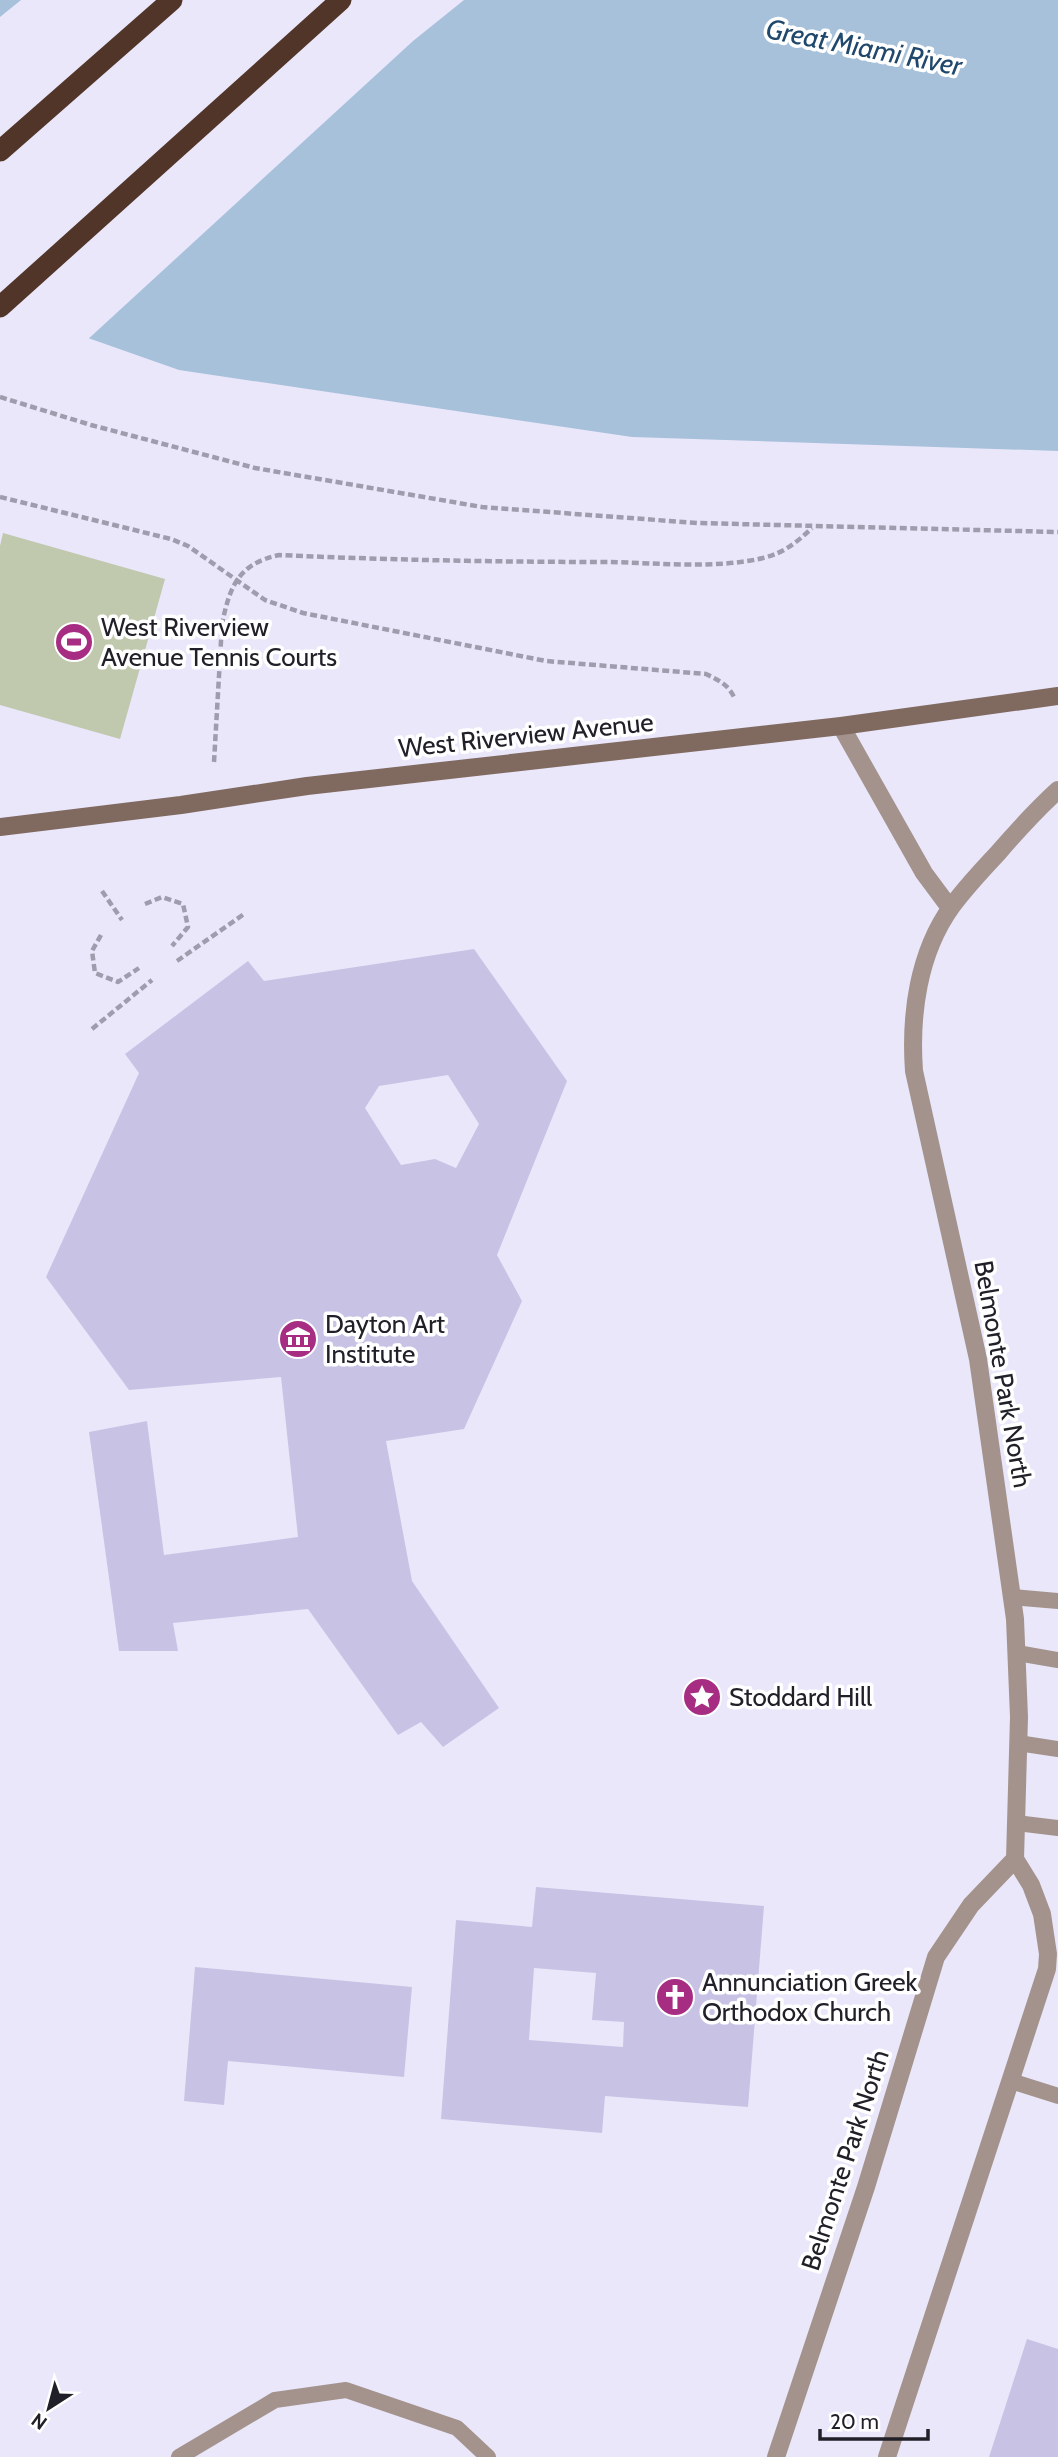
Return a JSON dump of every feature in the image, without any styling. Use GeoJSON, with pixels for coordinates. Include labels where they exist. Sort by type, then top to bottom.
{"type":"FeatureCollection","features":[{"type":"Feature","properties":{"kind":"highway"},"geometry":{"type":"LineString","coordinates":[[0,152],[172,0]]}},
{"type":"Feature","properties":{"kind":"highway"},"geometry":{"type":"LineString","coordinates":[[0,307],[341,0]]}},
{"type":"Feature","properties":{"kind":"main road","name":"West Riverview Avenue"},"geometry":{"type":"LineString","coordinates":[[0,827],[181,805],[307,786],[841,726],[1058,696]]}},
{"type":"Feature","properties":{"kind":"street"},"geometry":{"type":"LineString","coordinates":[[841,726],[924,873],[950,908]]}},
{"type":"Feature","properties":{"kind":"street","name":"Belmonte Park North"},"geometry":{"type":"LineString","coordinates":[[776,2457],[862,2198],[936,1957],[971,1905],[1015,1859],[1017,1653],[1012,1597],[978,1359],[914,1071],[915,1000],[928,951],[950,908],[1038,808],[1058,790]]}},
{"type":"Feature","properties":{"kind":"street"},"geometry":{"type":"LineString","coordinates":[[887,2457],[1047,1969],[1051,1926],[1042,1914],[1031,1885],[1015,1859]]}},
{"type":"Feature","properties":{"kind":"lane"},"geometry":{"type":"LineString","coordinates":[[1012,1597],[1058,1601]]}},
{"type":"Feature","properties":{"kind":"lane"},"geometry":{"type":"LineString","coordinates":[[1017,1653],[1058,1660]]}},
{"type":"Feature","properties":{"kind":"lane"},"geometry":{"type":"LineString","coordinates":[[1018,1743],[1058,1749]]}},
{"type":"Feature","properties":{"kind":"lane"},"geometry":{"type":"LineString","coordinates":[[1016,1823],[1058,1828]]}},
{"type":"Feature","properties":{"kind":"lane"},"geometry":{"type":"LineString","coordinates":[[1012,2081],[1058,2096]]}},
{"type":"Feature","properties":{"kind":"lane"},"geometry":{"type":"LineString","coordinates":[[179,2457],[275,2400],[346,2390],[457,2428],[488,2457]]}},
{"type":"Feature","properties":{"kind":"path"},"geometry":{"type":"LineString","coordinates":[[0,397],[91,425],[255,468],[482,507],[697,523],[813,528],[1058,532]]}},
{"type":"Feature","properties":{"kind":"path"},"geometry":{"type":"LineString","coordinates":[[0,497],[171,539],[187,546],[265,600],[303,613],[546,661],[706,674],[723,682],[735,699]]}},
{"type":"Feature","properties":{"kind":"path"},"geometry":{"type":"LineString","coordinates":[[214,762],[222,624],[230,594],[238,580],[247,567],[260,559],[279,555],[407,561],[739,562],[762,559],[782,552],[794,546],[813,528]]}},
{"type":"Feature","properties":{"kind":"path"},"geometry":{"type":"LineString","coordinates":[[102,891],[122,920]]}},
{"type":"Feature","properties":{"kind":"path"},"geometry":{"type":"LineString","coordinates":[[145,904],[162,897],[183,904],[188,927],[172,946]]}},
{"type":"Feature","properties":{"kind":"path"},"geometry":{"type":"LineString","coordinates":[[177,961],[244,914]]}},
{"type":"Feature","properties":{"kind":"path"},"geometry":{"type":"LineString","coordinates":[[101,935],[92,951],[95,973],[117,982],[139,968]]}},
{"type":"Feature","properties":{"kind":"path"},"geometry":{"type":"LineString","coordinates":[[92,1029],[152,980]]}},
{"type":"Feature","properties":{"kind":"green space","name":"West Riverview Avenue Tennis Courts"},"geometry":{"type":"Polygon","coordinates":[[[3,533],[165,579],[120,739],[0,705],[0,546],[3,533]]]}},
{"type":"Feature","properties":{"kind":"water","name":"Great Miami River"},"geometry":{"type":"Polygon","coordinates":[[[0,0],[1058,0],[1058,451],[632,437],[179,370],[0,307],[0,0]]]}},
{"type":"Feature","properties":{"kind":"pier"},"geometry":{"type":"Polygon","coordinates":[[[21,0],[464,0],[413,41],[86,341],[0,311],[0,17],[21,0]]]}},
{"type":"Feature","properties":{"kind":"building","name":"Dayton Art Institute"},"geometry":{"type":"Polygon","coordinates":[[[474,949],[567,1081],[497,1255],[522,1301],[464,1429],[386,1441],[412,1581],[499,1708],[443,1747],[421,1722],[398,1735],[308,1609],[173,1623],[178,1651],[119,1651],[89,1432],[147,1421],[164,1555],[298,1537],[281,1377],[129,1390],[46,1277],[139,1073],[125,1054],[248,961],[264,981],[474,949]],[[448,1075],[379,1086],[365,1108],[401,1165],[435,1159],[456,1168],[479,1124],[448,1075]]]}},
{"type":"Feature","properties":{"kind":"building","name":"Annunciation Greek Orthodox Church"},"geometry":{"type":"Polygon","coordinates":[[[536,1887],[764,1906],[748,2107],[605,2096],[602,2133],[441,2119],[456,1920],[532,1927],[536,1887]],[[534,1968],[529,2040],[623,2047],[624,2022],[592,2020],[596,1973],[534,1968]]]}},
{"type":"Feature","properties":{"kind":"building"},"geometry":{"type":"Polygon","coordinates":[[[195,1967],[412,1987],[404,2077],[228,2061],[224,2105],[184,2101],[195,1967]]]}},
{"type":"Feature","properties":{"kind":"building"},"geometry":{"type":"Polygon","coordinates":[[[1027,2339],[1058,2349],[1058,2457],[989,2457],[1027,2339]]]}},
{"type":"Feature","properties":{"kind":"place","name":"West Riverview Avenue Tennis Courts"},"geometry":{"type":"Point","coordinates":[74,642]}},
{"type":"Feature","properties":{"kind":"place","name":"Dayton Art Institute"},"geometry":{"type":"Point","coordinates":[298,1339]}},
{"type":"Feature","properties":{"kind":"place","name":"Stoddard Hill"},"geometry":{"type":"Point","coordinates":[702,1697]}},
{"type":"Feature","properties":{"kind":"place","name":"Annunciation Greek Orthodox Church"},"geometry":{"type":"Point","coordinates":[675,1997]}}]}
